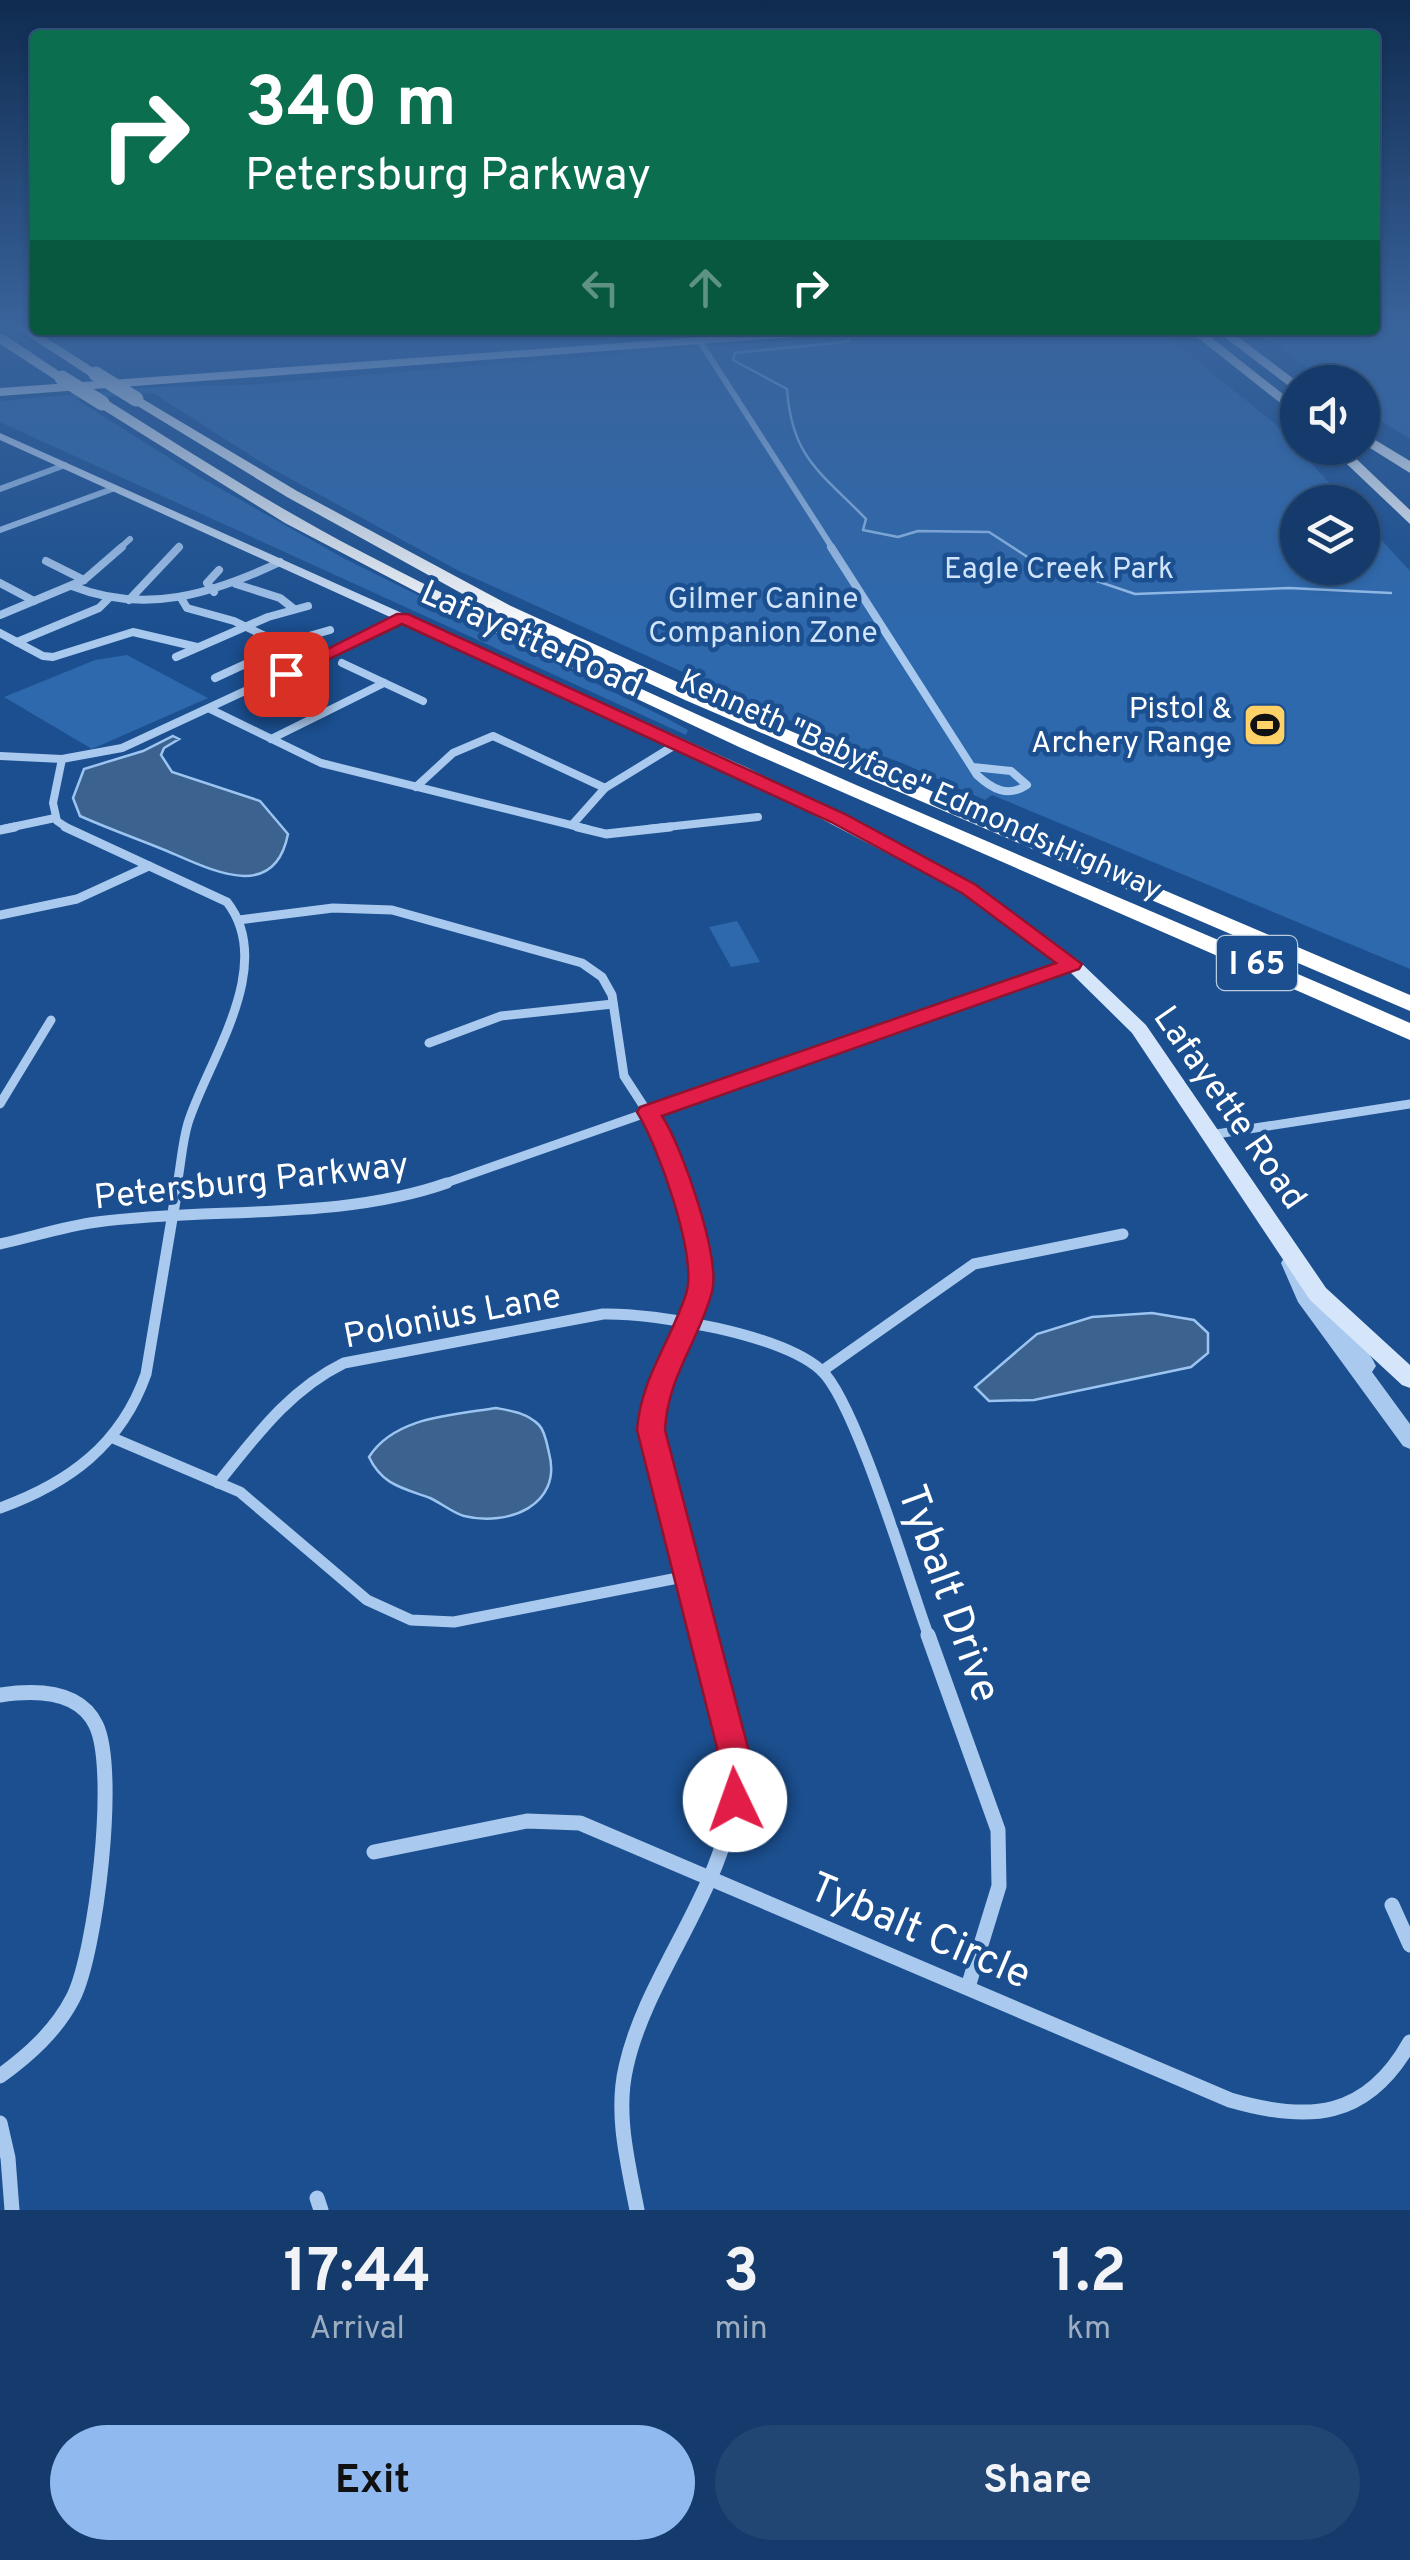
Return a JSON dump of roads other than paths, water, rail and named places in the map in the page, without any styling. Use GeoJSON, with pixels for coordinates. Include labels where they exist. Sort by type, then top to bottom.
{"type":"FeatureCollection","features":[{"type":"Feature","properties":{"kind":"highway","name":"Kenneth \"Babyface\" Edmonds Highway"},"geometry":{"type":"LineString","coordinates":[[146,430],[288,517],[482,618],[669,706],[1410,1032]]}},
{"type":"Feature","properties":{"kind":"highway","name":"Kenneth \"Babyface\" Edmonds Highway"},"geometry":{"type":"LineString","coordinates":[[187,430],[292,494],[505,610],[727,712],[1410,1004]]}},
{"type":"Feature","properties":{"kind":"highway"},"geometry":{"type":"LineString","coordinates":[[1380,448],[1410,468]]}},
{"type":"Feature","properties":{"kind":"highway"},"geometry":{"type":"LineString","coordinates":[[1356,465],[1410,516]]}},
{"type":"Feature","properties":{"kind":"highway"},"geometry":{"type":"LineString","coordinates":[[1102,898],[1410,1050]]}},
{"type":"Feature","properties":{"kind":"main road","name":"Lafayette Road"},"geometry":{"type":"LineString","coordinates":[[0,436],[680,742],[838,818],[969,889],[1072,964],[1138,1030],[1318,1294],[1410,1378]]}},
{"type":"Feature","properties":{"kind":"street"},"geometry":{"type":"LineString","coordinates":[[757,430],[977,775],[998,790],[1016,792],[1027,785],[1023,776],[1012,770],[973,767]]}},
{"type":"Feature","properties":{"kind":"street"},"geometry":{"type":"LineString","coordinates":[[0,489],[65,465]]}},
{"type":"Feature","properties":{"kind":"street"},"geometry":{"type":"LineString","coordinates":[[0,530],[114,488]]}},
{"type":"Feature","properties":{"kind":"street"},"geometry":{"type":"LineString","coordinates":[[0,615],[84,580],[130,540]]}},
{"type":"Feature","properties":{"kind":"street"},"geometry":{"type":"LineString","coordinates":[[129,600],[180,546]]}},
{"type":"Feature","properties":{"kind":"street"},"geometry":{"type":"LineString","coordinates":[[46,561],[84,580]]}},
{"type":"Feature","properties":{"kind":"street"},"geometry":{"type":"LineString","coordinates":[[72,586],[108,599],[181,598],[236,584],[280,562]]}},
{"type":"Feature","properties":{"kind":"street"},"geometry":{"type":"LineString","coordinates":[[214,592],[207,583],[219,570]]}},
{"type":"Feature","properties":{"kind":"street"},"geometry":{"type":"LineString","coordinates":[[0,584],[34,601]]}},
{"type":"Feature","properties":{"kind":"street"},"geometry":{"type":"LineString","coordinates":[[236,584],[280,598],[294,609]]}},
{"type":"Feature","properties":{"kind":"street"},"geometry":{"type":"LineString","coordinates":[[181,598],[187,608],[246,626],[315,660]]}},
{"type":"Feature","properties":{"kind":"street"},"geometry":{"type":"LineString","coordinates":[[17,642],[100,608],[108,599]]}},
{"type":"Feature","properties":{"kind":"street"},"geometry":{"type":"LineString","coordinates":[[176,656],[246,626],[308,606]]}},
{"type":"Feature","properties":{"kind":"street"},"geometry":{"type":"LineString","coordinates":[[0,756],[62,760],[122,748],[402,618]]}},
{"type":"Feature","properties":{"kind":"street"},"geometry":{"type":"LineString","coordinates":[[215,678],[285,645],[330,630]]}},
{"type":"Feature","properties":{"kind":"street"},"geometry":{"type":"LineString","coordinates":[[0,633],[53,657],[133,632],[197,648]]}},
{"type":"Feature","properties":{"kind":"street"},"geometry":{"type":"LineString","coordinates":[[342,663],[422,701]]}},
{"type":"Feature","properties":{"kind":"street"},"geometry":{"type":"LineString","coordinates":[[271,740],[384,683]]}},
{"type":"Feature","properties":{"kind":"street"},"geometry":{"type":"LineString","coordinates":[[210,709],[322,763],[572,826],[618,834],[758,817]]}},
{"type":"Feature","properties":{"kind":"street"},"geometry":{"type":"LineString","coordinates":[[416,787],[454,753],[491,736],[605,788]]}},
{"type":"Feature","properties":{"kind":"street"},"geometry":{"type":"LineString","coordinates":[[572,826],[605,788],[680,742]]}},
{"type":"Feature","properties":{"kind":"street"},"geometry":{"type":"LineString","coordinates":[[0,1508],[36,1495],[68,1476],[113,1438],[131,1413],[146,1374],[190,1115],[242,982],[240,920],[224,900],[66,830],[55,818],[52,803],[62,760]]}},
{"type":"Feature","properties":{"kind":"street"},"geometry":{"type":"LineString","coordinates":[[0,830],[55,818]]}},
{"type":"Feature","properties":{"kind":"street"},"geometry":{"type":"LineString","coordinates":[[0,915],[74,902],[112,888],[149,866]]}},
{"type":"Feature","properties":{"kind":"street"},"geometry":{"type":"LineString","coordinates":[[240,920],[333,908],[398,911],[578,960],[602,977],[613,1004],[624,1076],[664,1136],[702,1258],[702,1284],[653,1398],[650,1424],[736,1774],[731,1816],[626,2065],[623,2132],[636,2210]]}},
{"type":"Feature","properties":{"kind":"street","name":"Petersburg Parkway"},"geometry":{"type":"LineString","coordinates":[[0,1244],[87,1223],[360,1202],[418,1193],[1072,964]]}},
{"type":"Feature","properties":{"kind":"street"},"geometry":{"type":"LineString","coordinates":[[429,1042],[501,1016],[613,1004]]}},
{"type":"Feature","properties":{"kind":"street"},"geometry":{"type":"LineString","coordinates":[[0,1104],[51,1020]]}},
{"type":"Feature","properties":{"kind":"street"},"geometry":{"type":"LineString","coordinates":[[1210,1135],[1410,1104]]}},
{"type":"Feature","properties":{"kind":"street"},"geometry":{"type":"LineString","coordinates":[[822,1370],[974,1264],[1123,1234]]}},
{"type":"Feature","properties":{"kind":"street"},"geometry":{"type":"LineString","coordinates":[[1283,1244],[1305,1296],[1410,1440]]}},
{"type":"Feature","properties":{"kind":"street"},"geometry":{"type":"LineString","coordinates":[[1318,1294],[1343,1326],[1410,1440]]}},
{"type":"Feature","properties":{"kind":"street","name":"Polonius Lane"},"geometry":{"type":"LineString","coordinates":[[218,1483],[284,1399],[309,1378],[338,1363],[604,1314],[645,1313],[686,1322]]}},
{"type":"Feature","properties":{"kind":"street","name":"Tybalt Drive"},"geometry":{"type":"LineString","coordinates":[[686,1322],[784,1347],[822,1370],[844,1401],[998,1830],[1000,1886],[968,1987]]}},
{"type":"Feature","properties":{"kind":"street"},"geometry":{"type":"LineString","coordinates":[[113,1438],[252,1500],[367,1600],[411,1620],[454,1622],[688,1576]]}},
{"type":"Feature","properties":{"kind":"street"},"geometry":{"type":"LineString","coordinates":[[0,1695],[33,1690],[57,1694],[77,1705],[97,1727],[104,1757],[92,1938],[84,1974],[54,2028],[30,2054],[0,2076]]}},
{"type":"Feature","properties":{"kind":"street","name":"Tybalt Circle"},"geometry":{"type":"LineString","coordinates":[[374,1852],[526,1821],[562,1820],[597,1828],[1230,2100],[1285,2114],[1338,2110],[1365,2098],[1394,2072],[1410,2042]]}},
{"type":"Feature","properties":{"kind":"street"},"geometry":{"type":"LineString","coordinates":[[1392,1906],[1410,1945]]}},
{"type":"Feature","properties":{"kind":"street"},"geometry":{"type":"LineString","coordinates":[[0,2123],[8,2158],[12,2210]]}},
{"type":"Feature","properties":{"kind":"waterway"},"geometry":{"type":"LineString","coordinates":[[795,430],[812,463],[866,519],[863,530],[898,537],[918,531],[989,532],[1029,558],[1135,594],[1289,588],[1391,593]]}},
{"type":"Feature","properties":{"kind":"place","name":"Pistol & Archery Range"},"geometry":{"type":"Point","coordinates":[1265,725]}},
{"type":"Feature","properties":{"kind":"park label","name":"Eagle Creek Park"},"geometry":{"type":"Point","coordinates":[1059,568]}},
{"type":"Feature","properties":{"kind":"park label","name":"Gilmer Canine Companion Zone"},"geometry":{"type":"Point","coordinates":[763,615]}}]}
